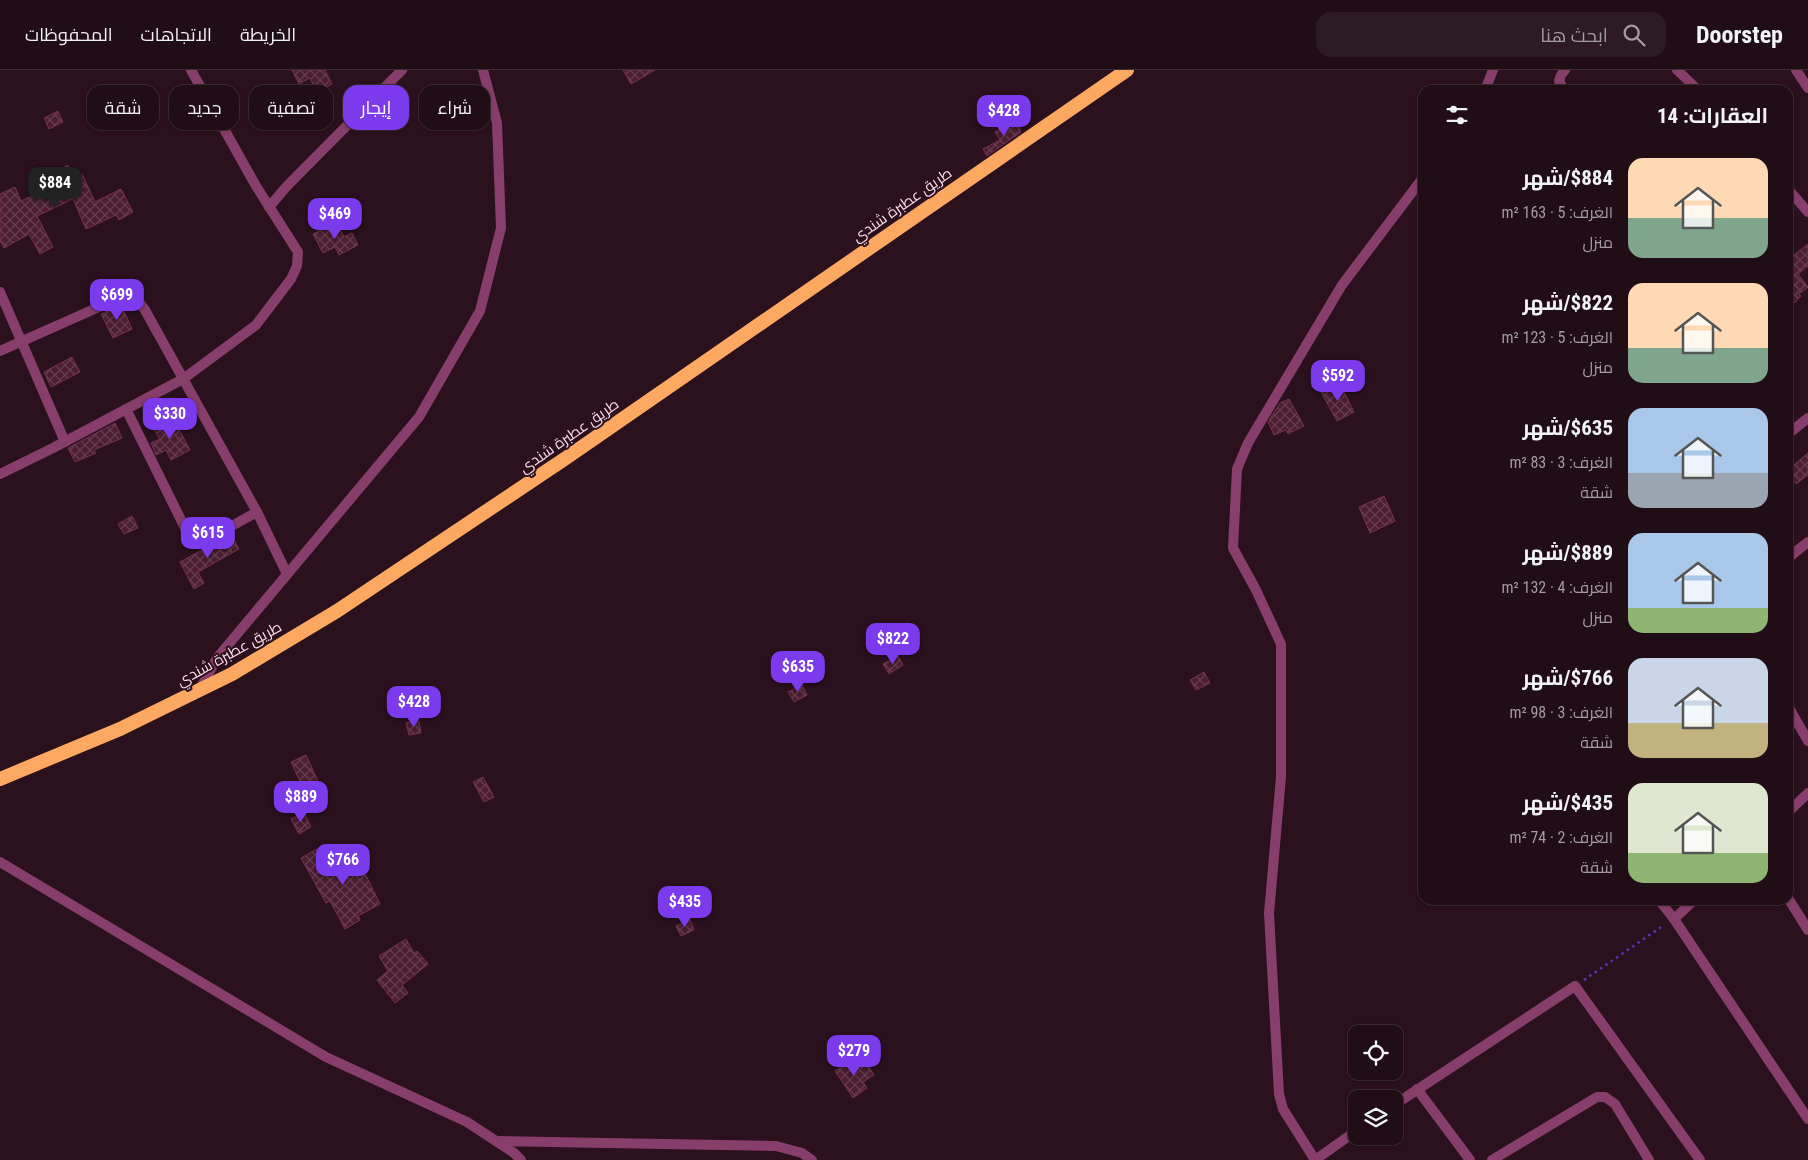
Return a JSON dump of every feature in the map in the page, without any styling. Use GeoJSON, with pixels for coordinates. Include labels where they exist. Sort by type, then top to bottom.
{"type":"FeatureCollection","features":[{"type":"Feature","properties":{"kind":"highway","name":"طريق عطبرة شندي"},"geometry":{"type":"LineString","coordinates":[[0,779],[120,730],[232,674],[337,611],[566,458],[1127,70]]}},
{"type":"Feature","properties":{"kind":"street"},"geometry":{"type":"LineString","coordinates":[[0,474],[65,442],[182,379],[256,326],[291,279],[297,266],[298,252],[269,208],[191,70]]}},
{"type":"Feature","properties":{"kind":"street"},"geometry":{"type":"LineString","coordinates":[[269,208],[287,186],[402,70]]}},
{"type":"Feature","properties":{"kind":"street"},"geometry":{"type":"LineString","coordinates":[[200,689],[217,658],[419,417],[480,311],[500,228],[497,122],[484,70]]}},
{"type":"Feature","properties":{"kind":"street"},"geometry":{"type":"LineString","coordinates":[[1487,85],[1493,70]]}},
{"type":"Feature","properties":{"kind":"street"},"geometry":{"type":"LineString","coordinates":[[1561,85],[1559,81],[1561,75],[1566,70]]}},
{"type":"Feature","properties":{"kind":"street"},"geometry":{"type":"LineString","coordinates":[[1677,70],[1693,85]]}},
{"type":"Feature","properties":{"kind":"street"},"geometry":{"type":"LineString","coordinates":[[1796,70],[1808,88]]}},
{"type":"Feature","properties":{"kind":"street"},"geometry":{"type":"LineString","coordinates":[[1348,1137],[1315,1160],[1283,1109],[1279,1094],[1269,913],[1281,777],[1281,644],[1256,590],[1233,548],[1238,469],[1248,443],[1342,285],[1418,184]]}},
{"type":"Feature","properties":{"kind":"street"},"geometry":{"type":"LineString","coordinates":[[1793,199],[1808,212]]}},
{"type":"Feature","properties":{"kind":"street"},"geometry":{"type":"LineString","coordinates":[[0,292],[65,442]]}},
{"type":"Feature","properties":{"kind":"street"},"geometry":{"type":"LineString","coordinates":[[0,351],[126,294],[134,295],[145,310],[258,512],[287,574]]}},
{"type":"Feature","properties":{"kind":"street"},"geometry":{"type":"LineString","coordinates":[[126,409],[190,538],[195,543],[201,543],[258,512]]}},
{"type":"Feature","properties":{"kind":"street"},"geometry":{"type":"LineString","coordinates":[[1793,430],[1808,418]]}},
{"type":"Feature","properties":{"kind":"street"},"geometry":{"type":"LineString","coordinates":[[1793,554],[1808,542]]}},
{"type":"Feature","properties":{"kind":"street"},"geometry":{"type":"LineString","coordinates":[[1793,715],[1808,741]]}},
{"type":"Feature","properties":{"kind":"street"},"geometry":{"type":"LineString","coordinates":[[1793,807],[1808,793]]}},
{"type":"Feature","properties":{"kind":"street"},"geometry":{"type":"LineString","coordinates":[[0,862],[326,1057],[467,1122],[514,1153],[521,1160]]}},
{"type":"Feature","properties":{"kind":"street"},"geometry":{"type":"LineString","coordinates":[[1663,905],[1808,1119]]}},
{"type":"Feature","properties":{"kind":"street"},"geometry":{"type":"LineString","coordinates":[[1674,919],[1689,905]]}},
{"type":"Feature","properties":{"kind":"street"},"geometry":{"type":"LineString","coordinates":[[1792,905],[1808,930]]}},
{"type":"Feature","properties":{"kind":"street"},"geometry":{"type":"LineString","coordinates":[[1403,1099],[1517,1026],[1575,986],[1700,1160]]}},
{"type":"Feature","properties":{"kind":"street"},"geometry":{"type":"LineString","coordinates":[[1417,1089],[1470,1160]]}},
{"type":"Feature","properties":{"kind":"street"},"geometry":{"type":"LineString","coordinates":[[1492,1160],[1597,1097],[1605,1097],[1615,1104],[1649,1160]]}},
{"type":"Feature","properties":{"kind":"street"},"geometry":{"type":"LineString","coordinates":[[496,1141],[776,1146],[802,1153],[812,1160]]}},
{"type":"Feature","properties":{"kind":"path"},"geometry":{"type":"LineString","coordinates":[[1575,986],[1674,919]]}},
{"type":"Feature","properties":{"kind":"building"},"geometry":{"type":"Polygon","coordinates":[[[292,70],[325,70],[332,84],[314,85],[310,78],[299,84],[292,70]]]}},
{"type":"Feature","properties":{"kind":"building"},"geometry":{"type":"Polygon","coordinates":[[[623,70],[655,70],[631,84],[623,70]]]}},
{"type":"Feature","properties":{"kind":"building"},"geometry":{"type":"Polygon","coordinates":[[[58,111],[63,122],[49,129],[44,118],[58,111]]]}},
{"type":"Feature","properties":{"kind":"building"},"geometry":{"type":"Polygon","coordinates":[[[1015,121],[1021,132],[987,156],[983,149],[1000,140],[995,132],[1015,121]]]}},
{"type":"Feature","properties":{"kind":"building"},"geometry":{"type":"Polygon","coordinates":[[[68,165],[75,178],[82,174],[95,202],[121,189],[133,212],[119,220],[116,215],[86,229],[73,199],[37,216],[53,247],[40,254],[29,234],[4,248],[0,241],[0,194],[15,187],[21,201],[55,185],[50,175],[68,165]]]}},
{"type":"Feature","properties":{"kind":"building"},"geometry":{"type":"Polygon","coordinates":[[[336,222],[344,237],[352,233],[358,245],[339,255],[335,247],[323,253],[313,234],[336,222]]]}},
{"type":"Feature","properties":{"kind":"building"},"geometry":{"type":"Polygon","coordinates":[[[1808,244],[1808,266],[1798,274],[1808,287],[1799,294],[1801,296],[1793,304],[1793,256],[1808,244]]]}},
{"type":"Feature","properties":{"kind":"building"},"geometry":{"type":"Polygon","coordinates":[[[121,305],[132,329],[113,338],[101,314],[121,305]]]}},
{"type":"Feature","properties":{"kind":"building"},"geometry":{"type":"Polygon","coordinates":[[[72,357],[80,372],[51,387],[44,372],[72,357]]]}},
{"type":"Feature","properties":{"kind":"building"},"geometry":{"type":"Polygon","coordinates":[[[1339,382],[1354,412],[1337,421],[1321,392],[1339,382]]]}},
{"type":"Feature","properties":{"kind":"building"},"geometry":{"type":"Polygon","coordinates":[[[1289,399],[1304,426],[1288,434],[1286,430],[1274,435],[1268,422],[1280,403],[1289,399]]]}},
{"type":"Feature","properties":{"kind":"building"},"geometry":{"type":"Polygon","coordinates":[[[173,418],[190,450],[171,460],[166,450],[156,455],[151,443],[160,439],[153,428],[173,418]]]}},
{"type":"Feature","properties":{"kind":"building"},"geometry":{"type":"Polygon","coordinates":[[[115,423],[122,438],[94,450],[96,453],[75,462],[68,448],[115,423]]]}},
{"type":"Feature","properties":{"kind":"building"},"geometry":{"type":"Polygon","coordinates":[[[1808,453],[1808,475],[1796,484],[1793,480],[1793,466],[1808,453]]]}},
{"type":"Feature","properties":{"kind":"building"},"geometry":{"type":"Polygon","coordinates":[[[1384,496],[1395,521],[1370,533],[1359,507],[1384,496]]]}},
{"type":"Feature","properties":{"kind":"building"},"geometry":{"type":"Polygon","coordinates":[[[132,516],[138,528],[124,534],[118,524],[132,516]]]}},
{"type":"Feature","properties":{"kind":"building"},"geometry":{"type":"Polygon","coordinates":[[[231,534],[239,549],[198,572],[204,583],[194,589],[180,562],[231,534]]]}},
{"type":"Feature","properties":{"kind":"building"},"geometry":{"type":"Polygon","coordinates":[[[898,656],[903,665],[889,674],[883,664],[898,656]]]}},
{"type":"Feature","properties":{"kind":"building"},"geometry":{"type":"Polygon","coordinates":[[[1204,672],[1210,683],[1196,690],[1190,680],[1204,672]]]}},
{"type":"Feature","properties":{"kind":"building"},"geometry":{"type":"Polygon","coordinates":[[[802,685],[807,695],[794,702],[788,692],[802,685]]]}},
{"type":"Feature","properties":{"kind":"building"},"geometry":{"type":"Polygon","coordinates":[[[419,721],[421,733],[409,735],[406,723],[419,721]]]}},
{"type":"Feature","properties":{"kind":"building"},"geometry":{"type":"Polygon","coordinates":[[[306,755],[318,781],[303,788],[291,762],[306,755]]]}},
{"type":"Feature","properties":{"kind":"building"},"geometry":{"type":"Polygon","coordinates":[[[483,777],[494,797],[484,802],[473,782],[483,777]]]}},
{"type":"Feature","properties":{"kind":"building"},"geometry":{"type":"Polygon","coordinates":[[[304,813],[311,827],[299,834],[291,819],[304,813]]]}},
{"type":"Feature","properties":{"kind":"building"},"geometry":{"type":"Polygon","coordinates":[[[317,849],[325,865],[348,852],[352,859],[357,857],[380,904],[358,916],[360,920],[345,929],[330,901],[326,903],[301,858],[317,849]]]}},
{"type":"Feature","properties":{"kind":"building"},"geometry":{"type":"Polygon","coordinates":[[[690,920],[694,930],[681,936],[676,926],[690,920]]]}},
{"type":"Feature","properties":{"kind":"building"},"geometry":{"type":"Polygon","coordinates":[[[406,939],[414,953],[417,951],[428,964],[402,985],[408,993],[395,1003],[377,980],[388,971],[379,956],[406,939]]]}},
{"type":"Feature","properties":{"kind":"building"},"geometry":{"type":"Polygon","coordinates":[[[854,1058],[861,1068],[867,1064],[874,1075],[863,1082],[867,1088],[853,1098],[835,1071],[854,1058]]]}}]}
